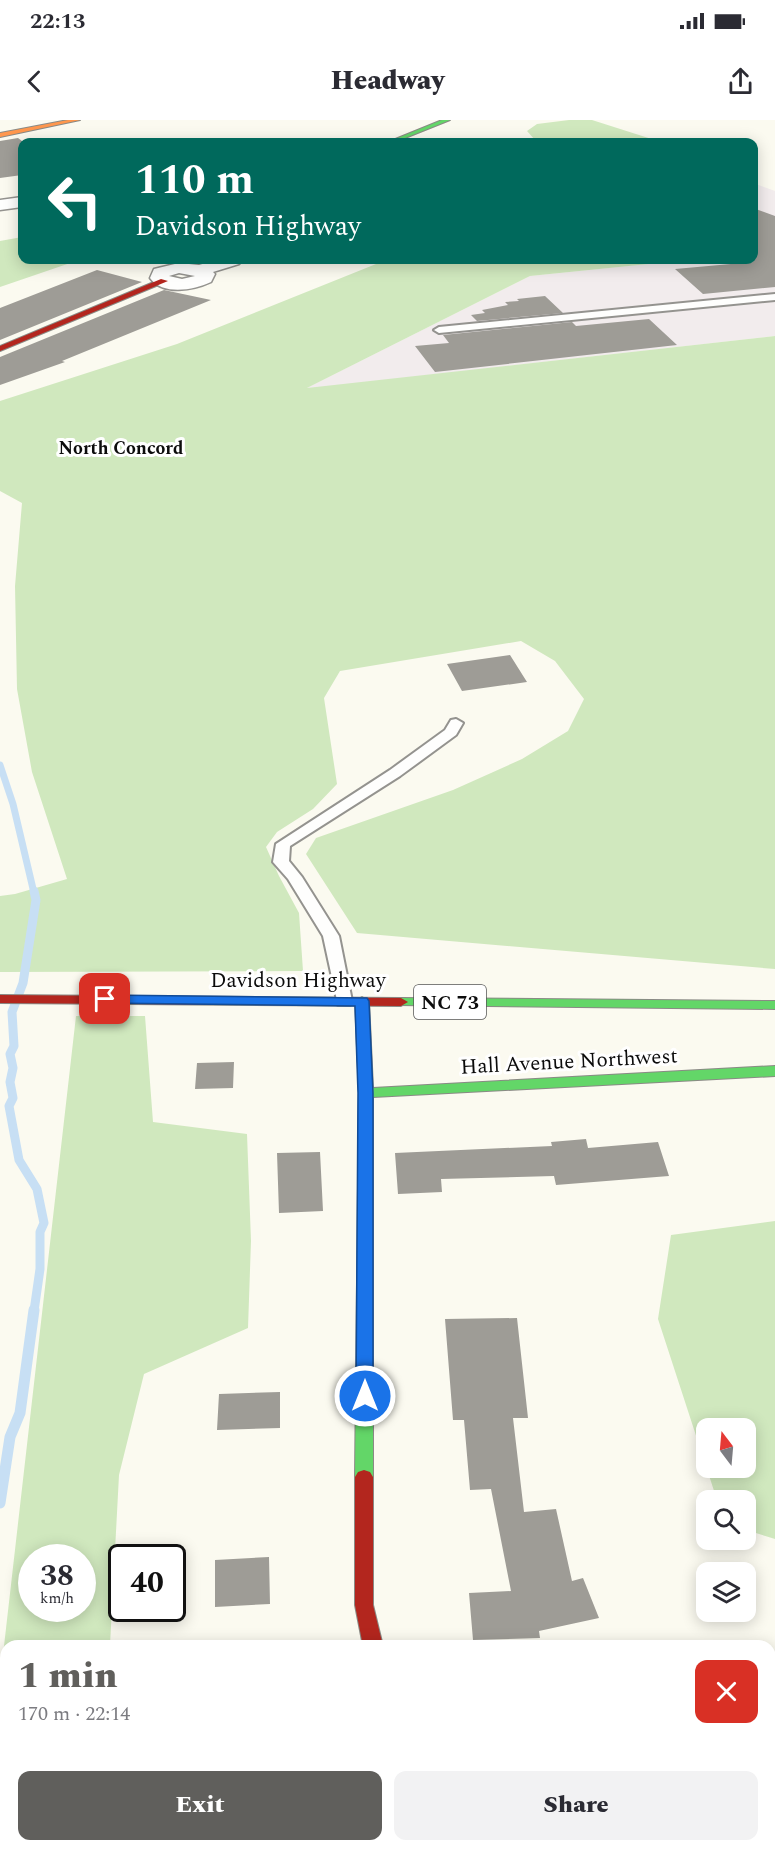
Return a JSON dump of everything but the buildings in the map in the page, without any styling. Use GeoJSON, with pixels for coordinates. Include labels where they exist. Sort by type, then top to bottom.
{"type":"FeatureCollection","features":[{"type":"Feature","properties":{"kind":"street"},"geometry":{"type":"LineString","coordinates":[[0,135],[77,120]]}},
{"type":"Feature","properties":{"kind":"street"},"geometry":{"type":"LineString","coordinates":[[402,138],[447,120]]}},
{"type":"Feature","properties":{"kind":"street"},"geometry":{"type":"LineString","coordinates":[[0,205],[18,203]]}},
{"type":"Feature","properties":{"kind":"street"},"geometry":{"type":"LineString","coordinates":[[164,281],[159,278],[160,273],[168,270],[179,268],[201,270],[220,264]]}},
{"type":"Feature","properties":{"kind":"street"},"geometry":{"type":"LineString","coordinates":[[0,349],[164,281]]}},
{"type":"Feature","properties":{"kind":"street","name":"Davidson Highway"},"geometry":{"type":"LineString","coordinates":[[0,999],[775,1005]]}},
{"type":"Feature","properties":{"kind":"street"},"geometry":{"type":"LineString","coordinates":[[362,1001],[366,1093],[364,1605],[372,1640]]}},
{"type":"Feature","properties":{"kind":"street","name":"Hall Avenue Northwest"},"geometry":{"type":"LineString","coordinates":[[366,1093],[775,1071]]}},
{"type":"Feature","properties":{"kind":"lane"},"geometry":{"type":"LineString","coordinates":[[439,330],[775,297]]}},
{"type":"Feature","properties":{"kind":"lane"},"geometry":{"type":"LineString","coordinates":[[344,1001],[331,936],[294,877],[281,862],[283,844],[395,774],[451,732],[456,723]]}},
{"type":"Feature","properties":{"kind":"shaded area"},"geometry":{"type":"Polygon","coordinates":[[[758,185],[775,191],[775,336],[305,389],[530,276],[648,264],[758,264],[758,185]]]}},
{"type":"Feature","properties":{"kind":"green space"},"geometry":{"type":"Polygon","coordinates":[[[592,120],[648,138],[533,138],[527,131],[537,124],[592,120]]]}},
{"type":"Feature","properties":{"kind":"green space"},"geometry":{"type":"Polygon","coordinates":[[[18,238],[18,264],[67,264],[0,287],[0,241],[18,238]]]}},
{"type":"Feature","properties":{"kind":"green space"},"geometry":{"type":"Polygon","coordinates":[[[376,264],[648,264],[530,276],[307,388],[775,336],[775,969],[357,933],[306,854],[316,838],[453,790],[522,759],[568,731],[584,699],[555,661],[521,641],[340,671],[324,698],[337,784],[313,809],[277,832],[266,847],[299,913],[303,971],[0,972],[0,896],[67,879],[32,772],[17,689],[15,586],[22,503],[0,491],[0,401],[177,344],[376,264]]]}},
{"type":"Feature","properties":{"kind":"green space"},"geometry":{"type":"Polygon","coordinates":[[[76,1016],[145,1016],[153,1122],[247,1134],[251,1241],[248,1328],[144,1374],[119,1475],[115,1544],[108,1544],[108,1622],[111,1622],[110,1640],[5,1640],[76,1016]]]}},
{"type":"Feature","properties":{"kind":"green space"},"geometry":{"type":"Polygon","coordinates":[[[775,1221],[775,1539],[756,1533],[756,1490],[714,1490],[710,1478],[756,1478],[756,1418],[696,1418],[696,1435],[658,1319],[671,1235],[775,1221]]]}},
{"type":"Feature","properties":{"kind":"waterway"},"geometry":{"type":"LineString","coordinates":[[0,765],[13,804],[34,893]]}},
{"type":"Feature","properties":{"kind":"waterway"},"geometry":{"type":"LineString","coordinates":[[34,891],[36,900],[23,983],[12,1012],[14,1046],[10,1054],[13,1068],[10,1082],[13,1098],[9,1106],[19,1160],[37,1189],[44,1223],[40,1232],[40,1269],[34,1311]]}},
{"type":"Feature","properties":{"kind":"waterway"},"geometry":{"type":"LineString","coordinates":[[0,1503],[10,1437],[20,1413],[34,1310]]}},
{"type":"Feature","properties":{"kind":"traffic: fast"},"geometry":{"type":"LineString","coordinates":[[401,138],[447,120]]}},
{"type":"Feature","properties":{"kind":"traffic: fast"},"geometry":{"type":"LineString","coordinates":[[362,1001],[366,1093],[364,1477]]}},
{"type":"Feature","properties":{"kind":"traffic: fast"},"geometry":{"type":"LineString","coordinates":[[401,1002],[775,1005]]}},
{"type":"Feature","properties":{"kind":"traffic: fast"},"geometry":{"type":"LineString","coordinates":[[366,1093],[775,1071]]}},
{"type":"Feature","properties":{"kind":"traffic: slow"},"geometry":{"type":"LineString","coordinates":[[0,135],[77,120]]}},
{"type":"Feature","properties":{"kind":"traffic: jam"},"geometry":{"type":"LineString","coordinates":[[0,349],[164,281]]}},
{"type":"Feature","properties":{"kind":"traffic: jam"},"geometry":{"type":"LineString","coordinates":[[0,999],[401,1002]]}},
{"type":"Feature","properties":{"kind":"traffic: jam"},"geometry":{"type":"LineString","coordinates":[[364,1477],[364,1605],[372,1640]]}},
{"type":"Feature","properties":{"kind":"district","name":"North Concord"},"geometry":{"type":"Point","coordinates":[121,448]}},
{"type":"Feature","properties":{"kind":"route"},"geometry":{"type":"LineString","coordinates":[[105,999],[362,1001],[366,1093],[365,1396]]}}]}
